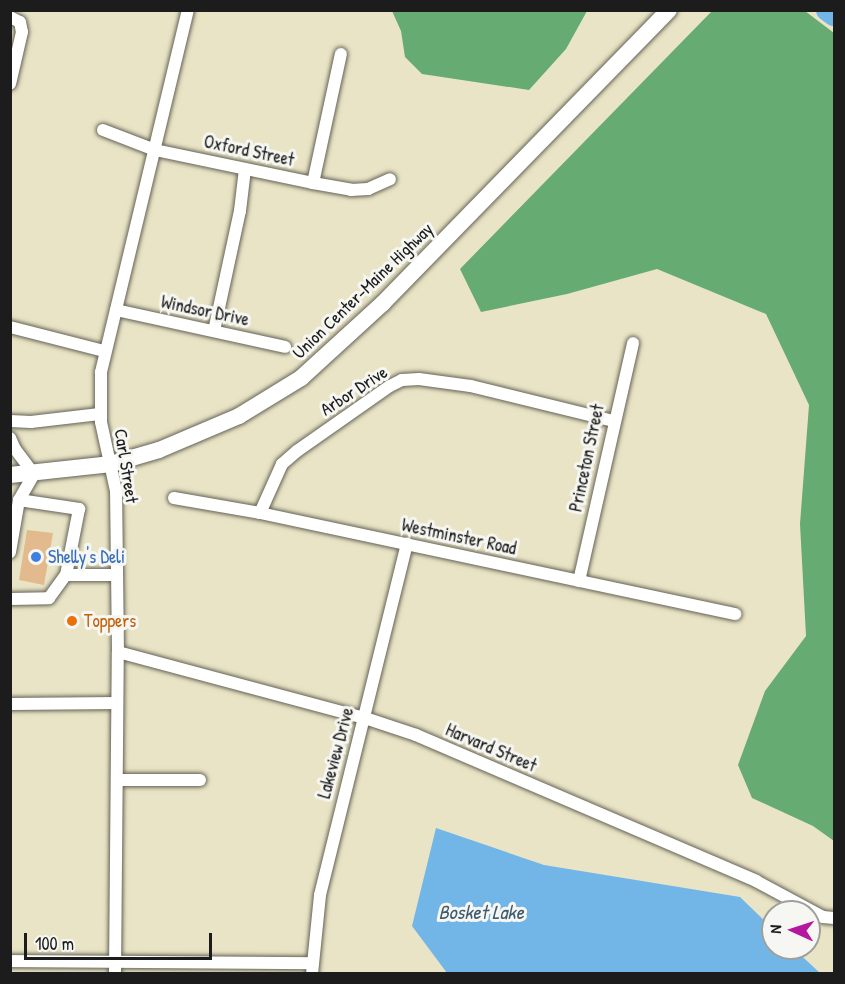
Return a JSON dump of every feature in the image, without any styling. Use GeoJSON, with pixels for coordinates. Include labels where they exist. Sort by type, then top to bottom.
{"type":"FeatureCollection","features":[{"type":"Feature","properties":{"kind":"main road","name":"Union Center-Maine Highway"},"geometry":{"type":"LineString","coordinates":[[10,476],[111,464],[190,439],[239,416],[317,364],[383,303],[669,10]]}},
{"type":"Feature","properties":{"kind":"street","name":"Carl Street"},"geometry":{"type":"LineString","coordinates":[[115,968],[118,652],[116,491],[100,414],[104,351],[116,310],[188,10]]}},
{"type":"Feature","properties":{"kind":"street"},"geometry":{"type":"LineString","coordinates":[[10,17],[20,22],[22,32],[10,84]]}},
{"type":"Feature","properties":{"kind":"street"},"geometry":{"type":"LineString","coordinates":[[313,183],[341,54]]}},
{"type":"Feature","properties":{"kind":"street","name":"Oxford Street"},"geometry":{"type":"LineString","coordinates":[[103,130],[155,150],[351,190],[368,189],[390,179]]}},
{"type":"Feature","properties":{"kind":"street"},"geometry":{"type":"LineString","coordinates":[[213,331],[240,211],[245,169]]}},
{"type":"Feature","properties":{"kind":"street","name":"Windsor Drive"},"geometry":{"type":"LineString","coordinates":[[116,310],[285,347]]}},
{"type":"Feature","properties":{"kind":"street"},"geometry":{"type":"LineString","coordinates":[[10,327],[104,351]]}},
{"type":"Feature","properties":{"kind":"street","name":"Princeton Street"},"geometry":{"type":"LineString","coordinates":[[579,581],[613,421],[633,343]]}},
{"type":"Feature","properties":{"kind":"street","name":"Arbor Drive"},"geometry":{"type":"LineString","coordinates":[[260,513],[282,464],[362,405],[402,380],[419,379],[471,386],[613,421]]}},
{"type":"Feature","properties":{"kind":"street"},"geometry":{"type":"LineString","coordinates":[[10,422],[31,422],[100,414]]}},
{"type":"Feature","properties":{"kind":"street"},"geometry":{"type":"LineString","coordinates":[[10,438],[34,474],[19,500],[10,552]]}},
{"type":"Feature","properties":{"kind":"street","name":"Westminster Road"},"geometry":{"type":"LineString","coordinates":[[174,498],[260,513],[735,614]]}},
{"type":"Feature","properties":{"kind":"street"},"geometry":{"type":"LineString","coordinates":[[10,599],[49,597],[66,575],[79,510],[19,500]]}},
{"type":"Feature","properties":{"kind":"street","name":"Lakeview Drive"},"geometry":{"type":"LineString","coordinates":[[312,968],[320,895],[345,785],[365,718],[407,544]]}},
{"type":"Feature","properties":{"kind":"street"},"geometry":{"type":"LineString","coordinates":[[66,575],[117,576]]}},
{"type":"Feature","properties":{"kind":"street","name":"Harvard Street"},"geometry":{"type":"LineString","coordinates":[[118,652],[365,718],[416,735],[756,881],[802,907],[834,918]]}},
{"type":"Feature","properties":{"kind":"street"},"geometry":{"type":"LineString","coordinates":[[10,704],[117,703]]}},
{"type":"Feature","properties":{"kind":"street"},"geometry":{"type":"LineString","coordinates":[[117,780],[200,780]]}},
{"type":"Feature","properties":{"kind":"street"},"geometry":{"type":"LineString","coordinates":[[10,961],[115,968],[312,968]]}},
{"type":"Feature","properties":{"kind":"green space"},"geometry":{"type":"Polygon","coordinates":[[[392,11],[587,11],[566,49],[529,90],[422,74],[405,57],[401,31],[392,11]]]}},
{"type":"Feature","properties":{"kind":"green space"},"geometry":{"type":"Polygon","coordinates":[[[712,11],[805,11],[834,33],[834,841],[813,826],[752,798],[738,765],[765,691],[806,636],[800,524],[809,405],[766,314],[657,269],[567,294],[481,312],[460,269],[712,11]]]}},
{"type":"Feature","properties":{"kind":"water","name":"Bosket Lake"},"geometry":{"type":"Polygon","coordinates":[[[436,828],[544,865],[740,897],[761,917],[761,960],[806,960],[820,973],[447,973],[412,926],[436,828]]]}},
{"type":"Feature","properties":{"kind":"building","name":"Shelly's Deli"},"geometry":{"type":"Polygon","coordinates":[[[27,530],[53,533],[44,585],[19,580],[27,530]]]}},
{"type":"Feature","properties":{"kind":"waterway"},"geometry":{"type":"LineString","coordinates":[[827,10],[834,15]]}},
{"type":"Feature","properties":{"kind":"place","name":"Shelly's Deli"},"geometry":{"type":"Point","coordinates":[36,557]}},
{"type":"Feature","properties":{"kind":"place","name":"Toppers"},"geometry":{"type":"Point","coordinates":[72,621]}}]}
